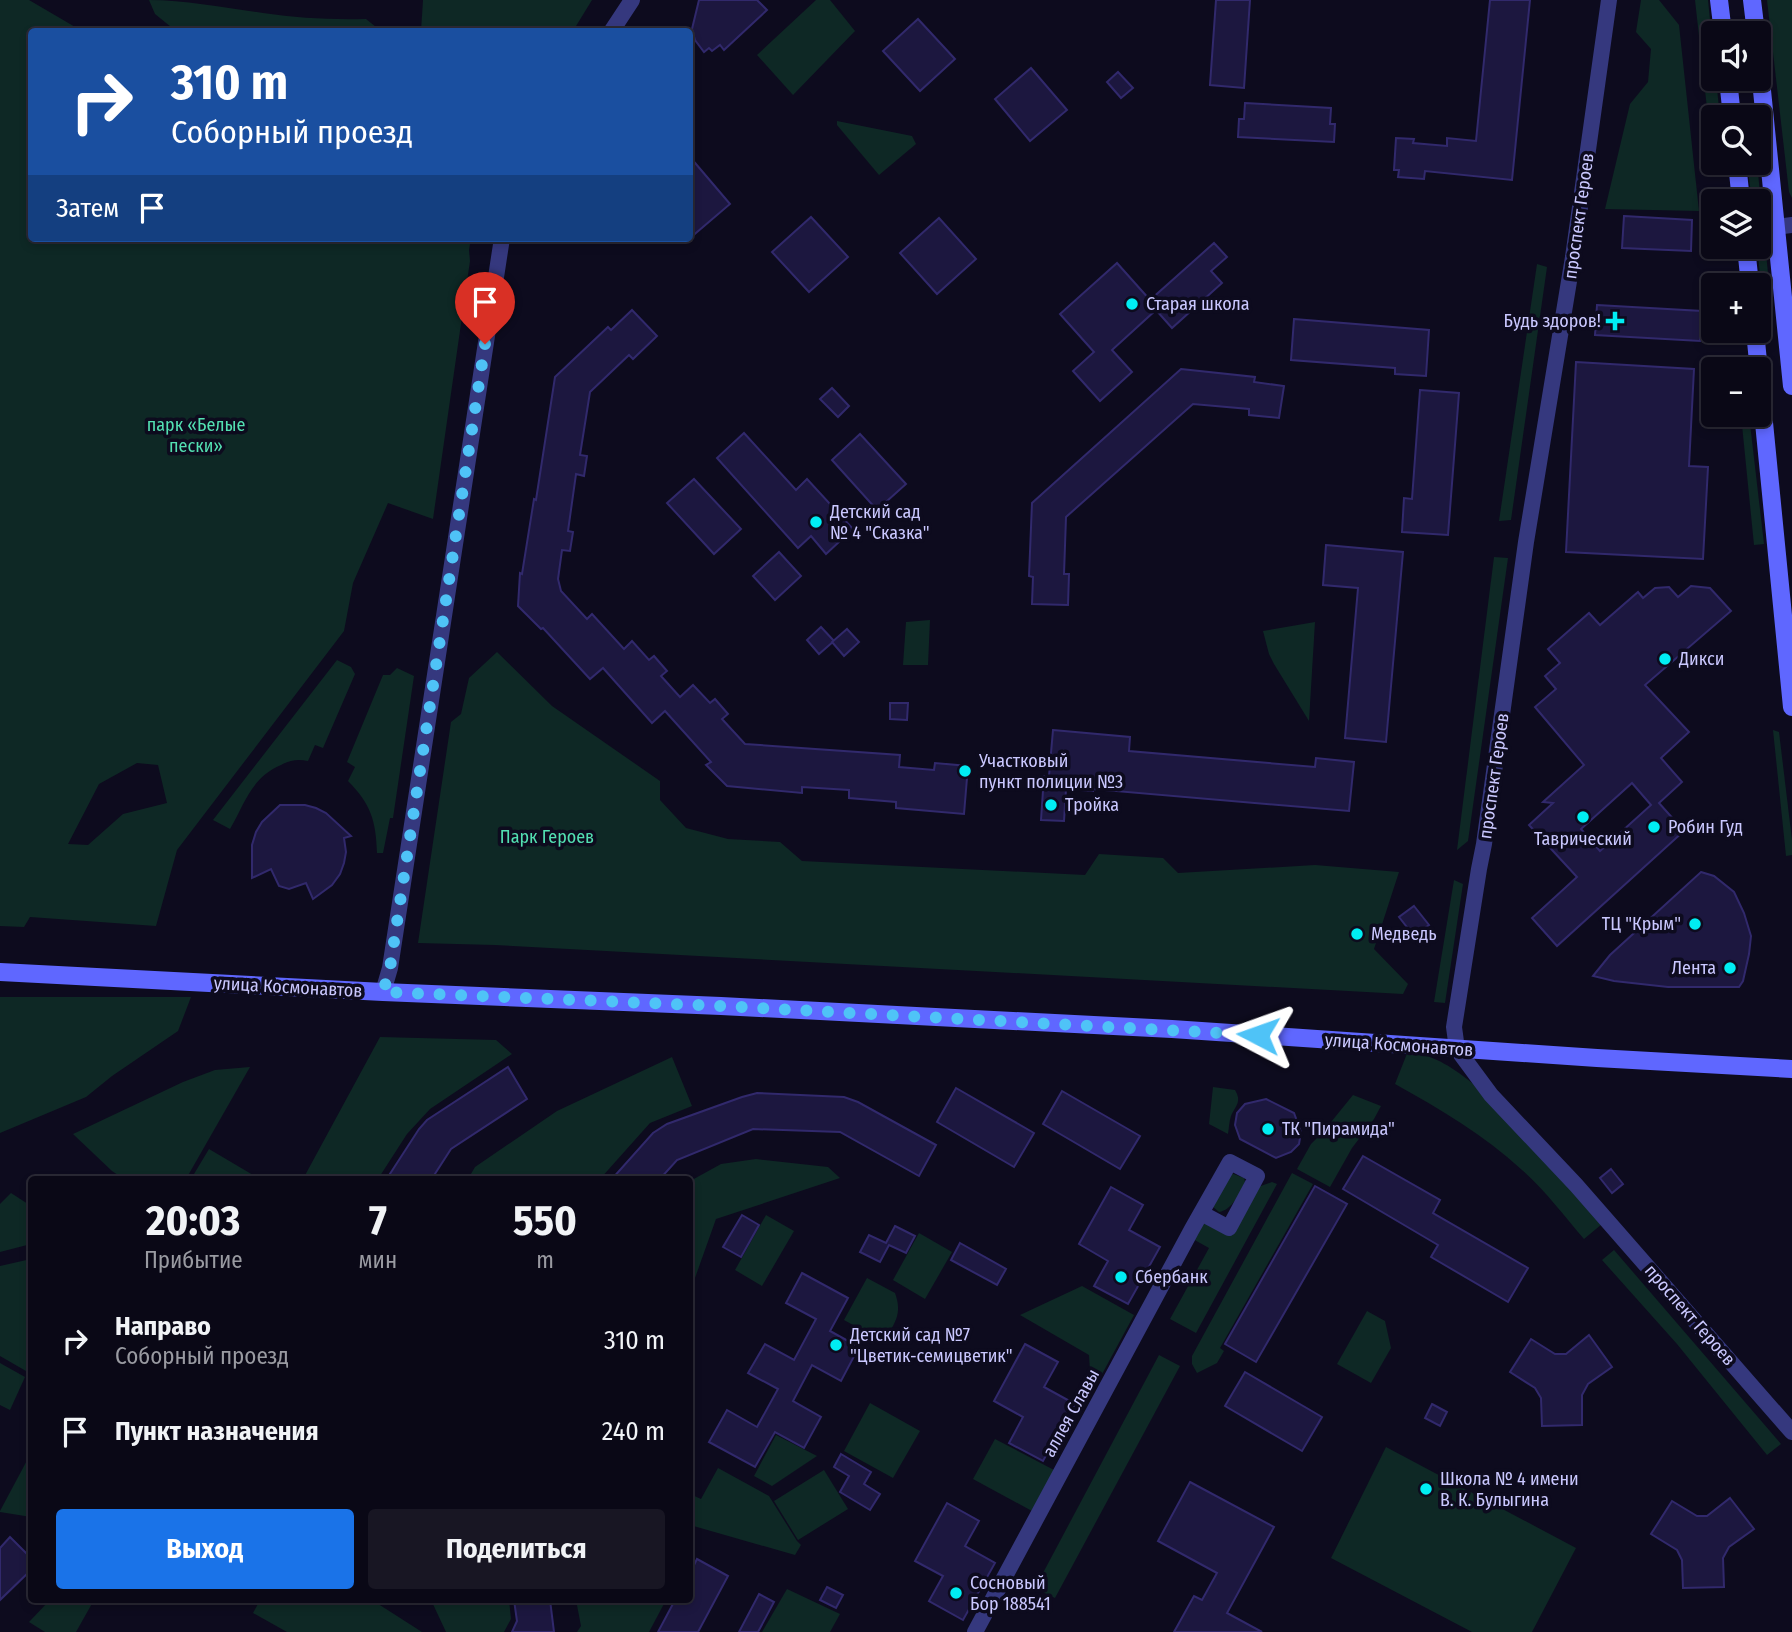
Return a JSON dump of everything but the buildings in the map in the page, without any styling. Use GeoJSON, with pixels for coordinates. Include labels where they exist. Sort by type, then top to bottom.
{"type":"FeatureCollection","features":[{"type":"Feature","properties":{"kind":"street"},"geometry":{"type":"LineString","coordinates":[[614,28],[632,0]]}},
{"type":"Feature","properties":{"kind":"street","name":"проспект Героев"},"geometry":{"type":"LineString","coordinates":[[1609,0],[1573,257],[1526,542],[1484,844],[1454,1027],[1457,1049],[1491,1095],[1576,1185],[1792,1432]]}},
{"type":"Feature","properties":{"kind":"street"},"geometry":{"type":"LineString","coordinates":[[1719,0],[1722,21]]}},
{"type":"Feature","properties":{"kind":"street"},"geometry":{"type":"LineString","coordinates":[[1752,0],[1755,21]]}},
{"type":"Feature","properties":{"kind":"street"},"geometry":{"type":"LineString","coordinates":[[1764,91],[1784,226],[1792,386]]}},
{"type":"Feature","properties":{"kind":"street"},"geometry":{"type":"LineString","coordinates":[[383,992],[390,968],[501,242]]}},
{"type":"Feature","properties":{"kind":"street"},"geometry":{"type":"LineString","coordinates":[[1756,343],[1792,708]]}},
{"type":"Feature","properties":{"kind":"street","name":"улица Космонавтов"},"geometry":{"type":"LineString","coordinates":[[0,972],[1160,1029],[1792,1069]]}},
{"type":"Feature","properties":{"kind":"street","name":"аллея Славы"},"geometry":{"type":"LineString","coordinates":[[975,1632],[1201,1213]]}},
{"type":"Feature","properties":{"kind":"green space","name":"парк «Белые пески»"},"geometry":{"type":"Polygon","coordinates":[[[0,0],[29,0],[77,28],[28,28],[28,242],[470,242],[470,261],[433,519],[388,503],[353,583],[344,631],[177,850],[156,926],[30,917],[24,927],[0,926],[0,0]],[[137,763],[99,784],[68,844],[88,845],[123,814],[167,803],[158,765],[137,763]]]}},
{"type":"Feature","properties":{"kind":"green space"},"geometry":{"type":"Polygon","coordinates":[[[149,0],[276,15],[366,19],[377,28],[172,28],[155,14],[149,0]]]}},
{"type":"Feature","properties":{"kind":"green space"},"geometry":{"type":"Polygon","coordinates":[[[423,0],[592,0],[575,28],[421,28],[423,0]]]}},
{"type":"Feature","properties":{"kind":"green space"},"geometry":{"type":"Polygon","coordinates":[[[816,0],[830,0],[855,31],[793,95],[757,55],[816,0]]]}},
{"type":"Feature","properties":{"kind":"green space"},"geometry":{"type":"Polygon","coordinates":[[[1641,0],[1659,0],[1679,25],[1699,211],[1605,209],[1630,104],[1648,82],[1651,49],[1636,32],[1641,0]]]}},
{"type":"Feature","properties":{"kind":"green space"},"geometry":{"type":"Polygon","coordinates":[[[1695,0],[1708,0],[1710,21],[1701,21],[1701,54],[1695,0]]]}},
{"type":"Feature","properties":{"kind":"green space"},"geometry":{"type":"Polygon","coordinates":[[[1767,0],[1792,0],[1792,198],[1789,192],[1767,0]]]}},
{"type":"Feature","properties":{"kind":"green space"},"geometry":{"type":"Polygon","coordinates":[[[1705,91],[1717,91],[1719,105],[1707,105],[1705,91]]]}},
{"type":"Feature","properties":{"kind":"green space"},"geometry":{"type":"Polygon","coordinates":[[[837,121],[912,136],[916,144],[879,175],[837,125],[837,121]]]}},
{"type":"Feature","properties":{"kind":"green space"},"geometry":{"type":"Polygon","coordinates":[[[1749,175],[1758,175],[1760,189],[1750,189],[1749,175]]]}},
{"type":"Feature","properties":{"kind":"green space"},"geometry":{"type":"Polygon","coordinates":[[[1758,259],[1767,259],[1768,273],[1760,273],[1758,259]]]}},
{"type":"Feature","properties":{"kind":"green space"},"geometry":{"type":"Polygon","coordinates":[[[1537,264],[1547,267],[1511,520],[1499,521],[1537,264]]]}},
{"type":"Feature","properties":{"kind":"green space"},"geometry":{"type":"Polygon","coordinates":[[[1742,427],[1750,427],[1764,544],[1754,545],[1742,427]]]}},
{"type":"Feature","properties":{"kind":"green space"},"geometry":{"type":"Polygon","coordinates":[[[1494,557],[1508,558],[1468,841],[1457,850],[1494,557]]]}},
{"type":"Feature","properties":{"kind":"green space"},"geometry":{"type":"Polygon","coordinates":[[[930,620],[928,665],[903,665],[906,622],[930,620]]]}},
{"type":"Feature","properties":{"kind":"green space"},"geometry":{"type":"Polygon","coordinates":[[[1315,622],[1309,721],[1274,664],[1263,631],[1315,622]]]}},
{"type":"Feature","properties":{"kind":"green space","name":"Парк Героев"},"geometry":{"type":"Polygon","coordinates":[[[497,652],[552,706],[660,781],[660,800],[686,828],[728,839],[780,842],[802,861],[1085,875],[1099,854],[1163,858],[1178,873],[1315,865],[1399,872],[1374,949],[1408,984],[1403,994],[418,943],[451,722],[461,714],[469,678],[497,652]]]}},
{"type":"Feature","properties":{"kind":"green space"},"geometry":{"type":"Polygon","coordinates":[[[337,660],[351,667],[355,674],[323,748],[315,745],[308,761],[288,762],[262,777],[250,792],[230,829],[213,820],[337,660]]]}},
{"type":"Feature","properties":{"kind":"green space"},"geometry":{"type":"Polygon","coordinates":[[[397,668],[414,676],[393,818],[390,818],[383,853],[377,853],[371,814],[362,797],[348,781],[355,767],[347,762],[383,675],[390,675],[397,668]]]}},
{"type":"Feature","properties":{"kind":"green space"},"geometry":{"type":"Polygon","coordinates":[[[1773,730],[1779,732],[1792,840],[1792,855],[1786,856],[1773,730]]]}},
{"type":"Feature","properties":{"kind":"green space"},"geometry":{"type":"Polygon","coordinates":[[[1454,880],[1463,884],[1445,1003],[1434,1002],[1454,880]]]}},
{"type":"Feature","properties":{"kind":"green space"},"geometry":{"type":"Polygon","coordinates":[[[0,997],[191,997],[178,1031],[86,1097],[0,1133],[0,997]]]}},
{"type":"Feature","properties":{"kind":"green space"},"geometry":{"type":"Polygon","coordinates":[[[380,1037],[496,1040],[512,1054],[430,1109],[407,1134],[380,1176],[305,1176],[380,1037]]]}},
{"type":"Feature","properties":{"kind":"green space"},"geometry":{"type":"Polygon","coordinates":[[[1408,1051],[1444,1064],[1476,1086],[1602,1224],[1584,1239],[1539,1186],[1507,1157],[1461,1123],[1395,1084],[1408,1051]]]}},
{"type":"Feature","properties":{"kind":"green space"},"geometry":{"type":"Polygon","coordinates":[[[672,1057],[692,1106],[650,1123],[603,1176],[470,1176],[475,1167],[557,1111],[672,1057]]]}},
{"type":"Feature","properties":{"kind":"green space"},"geometry":{"type":"Polygon","coordinates":[[[250,1067],[188,1176],[120,1176],[73,1134],[183,1082],[215,1070],[250,1067]]]}},
{"type":"Feature","properties":{"kind":"green space"},"geometry":{"type":"Polygon","coordinates":[[[1213,1087],[1235,1090],[1237,1094],[1238,1103],[1231,1116],[1228,1134],[1209,1124],[1213,1087]]]}},
{"type":"Feature","properties":{"kind":"green space"},"geometry":{"type":"Polygon","coordinates":[[[1353,1095],[1381,1106],[1352,1148],[1330,1187],[1297,1169],[1311,1144],[1353,1095]]]}},
{"type":"Feature","properties":{"kind":"green space"},"geometry":{"type":"Polygon","coordinates":[[[209,1149],[253,1175],[252,1176],[193,1176],[209,1149]]]}},
{"type":"Feature","properties":{"kind":"green space"},"geometry":{"type":"Polygon","coordinates":[[[756,1159],[828,1167],[840,1178],[716,1219],[693,1284],[693,1179],[721,1164],[756,1159]]]}},
{"type":"Feature","properties":{"kind":"green space"},"geometry":{"type":"Polygon","coordinates":[[[1231,1173],[1244,1178],[1245,1182],[1232,1205],[1219,1212],[1212,1206],[1231,1173]]]}},
{"type":"Feature","properties":{"kind":"green space"},"geometry":{"type":"Polygon","coordinates":[[[1292,1173],[1313,1184],[1220,1348],[1224,1351],[1217,1363],[1197,1373],[1192,1364],[1192,1356],[1292,1173]]]}},
{"type":"Feature","properties":{"kind":"green space"},"geometry":{"type":"Polygon","coordinates":[[[1272,1182],[1277,1184],[1196,1333],[1170,1319],[1209,1248],[1191,1238],[1202,1217],[1231,1232],[1255,1188],[1272,1182]]]}},
{"type":"Feature","properties":{"kind":"green space"},"geometry":{"type":"Polygon","coordinates":[[[11,1193],[28,1204],[28,1245],[0,1252],[0,1204],[11,1193]]]}},
{"type":"Feature","properties":{"kind":"green space"},"geometry":{"type":"Polygon","coordinates":[[[766,1215],[794,1231],[762,1286],[735,1270],[766,1215]]]}},
{"type":"Feature","properties":{"kind":"green space"},"geometry":{"type":"Polygon","coordinates":[[[919,1233],[952,1252],[925,1299],[893,1280],[919,1233]]]}},
{"type":"Feature","properties":{"kind":"green space"},"geometry":{"type":"Polygon","coordinates":[[[1614,1250],[1781,1444],[1767,1455],[1677,1344],[1602,1260],[1614,1250]]]}},
{"type":"Feature","properties":{"kind":"green space"},"geometry":{"type":"Polygon","coordinates":[[[28,1260],[26,1371],[0,1356],[0,1266],[28,1260]]]}},
{"type":"Feature","properties":{"kind":"green space"},"geometry":{"type":"Polygon","coordinates":[[[867,1278],[895,1293],[898,1313],[884,1342],[844,1320],[867,1278]]]}},
{"type":"Feature","properties":{"kind":"green space"},"geometry":{"type":"Polygon","coordinates":[[[1082,1286],[1134,1315],[1094,1389],[1091,1387],[1089,1355],[1020,1315],[1082,1286]]]}},
{"type":"Feature","properties":{"kind":"green space"},"geometry":{"type":"Polygon","coordinates":[[[1367,1311],[1385,1321],[1391,1348],[1371,1383],[1337,1364],[1367,1311]]]}},
{"type":"Feature","properties":{"kind":"green space"},"geometry":{"type":"Polygon","coordinates":[[[1159,1355],[1180,1366],[1055,1598],[1035,1588],[1159,1355]]]}},
{"type":"Feature","properties":{"kind":"green space"},"geometry":{"type":"Polygon","coordinates":[[[0,1363],[25,1377],[10,1410],[0,1405],[0,1363]]]}},
{"type":"Feature","properties":{"kind":"green space"},"geometry":{"type":"Polygon","coordinates":[[[870,1403],[920,1431],[893,1478],[844,1451],[870,1403]]]}},
{"type":"Feature","properties":{"kind":"green space"},"geometry":{"type":"Polygon","coordinates":[[[776,1435],[817,1456],[772,1486],[754,1476],[776,1435]]]}},
{"type":"Feature","properties":{"kind":"green space"},"geometry":{"type":"Polygon","coordinates":[[[995,1439],[1054,1470],[1032,1511],[973,1479],[995,1439]]]}},
{"type":"Feature","properties":{"kind":"green space"},"geometry":{"type":"Polygon","coordinates":[[[1386,1447],[1576,1548],[1532,1632],[1472,1632],[1331,1558],[1386,1447]]]}},
{"type":"Feature","properties":{"kind":"green space"},"geometry":{"type":"Polygon","coordinates":[[[28,1459],[28,1517],[0,1511],[28,1459]]]}},
{"type":"Feature","properties":{"kind":"green space"},"geometry":{"type":"Polygon","coordinates":[[[718,1468],[769,1496],[801,1545],[795,1555],[693,1526],[693,1495],[701,1499],[718,1468]]]}},
{"type":"Feature","properties":{"kind":"green space"},"geometry":{"type":"Polygon","coordinates":[[[824,1470],[848,1509],[798,1540],[774,1501],[824,1470]]]}},
{"type":"Feature","properties":{"kind":"green space"},"geometry":{"type":"Polygon","coordinates":[[[787,1589],[840,1614],[830,1632],[762,1632],[787,1589]]]}},
{"type":"Feature","properties":{"kind":"green space"},"geometry":{"type":"Polygon","coordinates":[[[47,1603],[92,1603],[76,1632],[45,1632],[29,1622],[47,1603]]]}},
{"type":"Feature","properties":{"kind":"green space"},"geometry":{"type":"Polygon","coordinates":[[[258,1603],[377,1603],[422,1632],[287,1632],[253,1613],[258,1603]]]}},
{"type":"Feature","properties":{"kind":"green space"},"geometry":{"type":"Polygon","coordinates":[[[432,1603],[509,1603],[511,1619],[504,1632],[446,1632],[432,1603]]]}},
{"type":"Feature","properties":{"kind":"green space"},"geometry":{"type":"Polygon","coordinates":[[[577,1603],[664,1603],[649,1632],[577,1632],[581,1626],[577,1603]]]}},
{"type":"Feature","properties":{"kind":"place","name":"Старая школа"},"geometry":{"type":"Point","coordinates":[1132,304]}},
{"type":"Feature","properties":{"kind":"place","name":"Будь здоров!"},"geometry":{"type":"Point","coordinates":[1615,321]}},
{"type":"Feature","properties":{"kind":"place","name":"Детский сад № 4 \"Сказка\""},"geometry":{"type":"Point","coordinates":[816,522]}},
{"type":"Feature","properties":{"kind":"place","name":"Дикси"},"geometry":{"type":"Point","coordinates":[1665,659]}},
{"type":"Feature","properties":{"kind":"place","name":"Участковый пункт полиции №3"},"geometry":{"type":"Point","coordinates":[965,771]}},
{"type":"Feature","properties":{"kind":"place","name":"Тройка"},"geometry":{"type":"Point","coordinates":[1051,805]}},
{"type":"Feature","properties":{"kind":"place","name":"Таврический"},"geometry":{"type":"Point","coordinates":[1583,817]}},
{"type":"Feature","properties":{"kind":"place","name":"Робин Гуд"},"geometry":{"type":"Point","coordinates":[1654,827]}},
{"type":"Feature","properties":{"kind":"place","name":"ТЦ \"Крым\""},"geometry":{"type":"Point","coordinates":[1695,924]}},
{"type":"Feature","properties":{"kind":"place","name":"Медведь"},"geometry":{"type":"Point","coordinates":[1357,934]}},
{"type":"Feature","properties":{"kind":"place","name":"Лента"},"geometry":{"type":"Point","coordinates":[1730,968]}},
{"type":"Feature","properties":{"kind":"place","name":"ТК \"Пирамида\""},"geometry":{"type":"Point","coordinates":[1268,1129]}},
{"type":"Feature","properties":{"kind":"place","name":"Сбербанк"},"geometry":{"type":"Point","coordinates":[1121,1277]}},
{"type":"Feature","properties":{"kind":"place","name":"Детский сад №7 \"Цветик-семицветик\""},"geometry":{"type":"Point","coordinates":[836,1345]}},
{"type":"Feature","properties":{"kind":"place","name":"Школа № 4 имени В. К. Булыгина"},"geometry":{"type":"Point","coordinates":[1426,1489]}},
{"type":"Feature","properties":{"kind":"place","name":"Сосновый Бор 188541"},"geometry":{"type":"Point","coordinates":[956,1593]}},
{"type":"Feature","properties":{"kind":"route"},"geometry":{"type":"LineString","coordinates":[[485,344],[390,968],[383,992],[721,1006],[1258,1035]]}}]}
